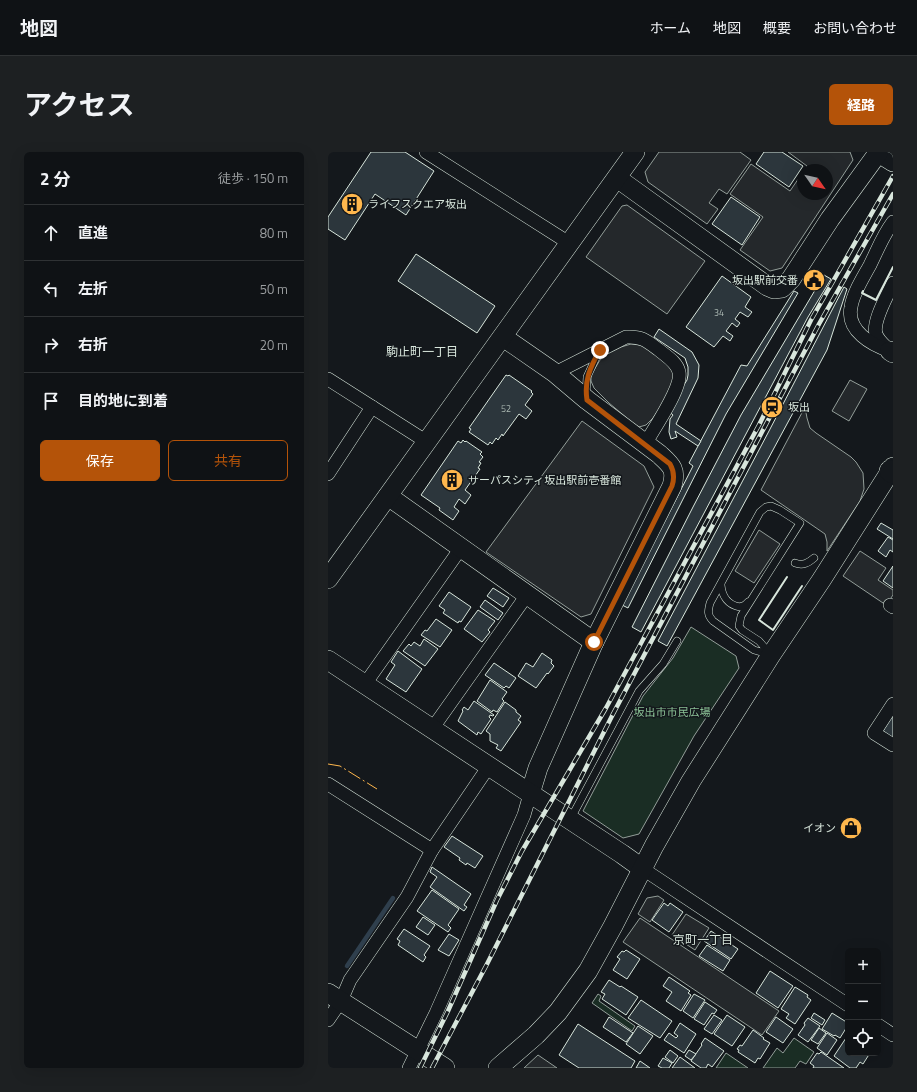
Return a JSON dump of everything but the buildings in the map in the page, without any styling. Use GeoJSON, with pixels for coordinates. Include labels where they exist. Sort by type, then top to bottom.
{"type":"FeatureCollection","features":[{"type":"Feature","properties":{"kind":"street"},"geometry":{"type":"LineString","coordinates":[[426,152],[569,243]]}},
{"type":"Feature","properties":{"kind":"street"},"geometry":{"type":"LineString","coordinates":[[328,580],[635,152]]}},
{"type":"Feature","properties":{"kind":"street"},"geometry":{"type":"LineString","coordinates":[[617,178],[767,286],[782,288],[791,278],[830,219],[882,155]]}},
{"type":"Feature","properties":{"kind":"street"},"geometry":{"type":"LineString","coordinates":[[892,352],[876,346],[866,340],[855,328],[851,319],[850,308],[855,294],[893,222]]}},
{"type":"Feature","properties":{"kind":"street"},"geometry":{"type":"LineString","coordinates":[[892,352],[880,340],[876,334],[875,328],[893,283]]}},
{"type":"Feature","properties":{"kind":"street"},"geometry":{"type":"LineString","coordinates":[[555,372],[626,337],[636,336],[646,340],[675,363],[679,373],[679,382],[675,392],[645,444]]}},
{"type":"Feature","properties":{"kind":"street"},"geometry":{"type":"LineString","coordinates":[[409,1068],[436,1014],[521,822],[538,768],[594,642],[675,478],[674,470],[670,464],[587,400],[555,372],[503,337]]}},
{"type":"Feature","properties":{"kind":"street"},"geometry":{"type":"LineString","coordinates":[[328,379],[427,442]]}},
{"type":"Feature","properties":{"kind":"street"},"geometry":{"type":"LineString","coordinates":[[328,474],[372,407]]}},
{"type":"Feature","properties":{"kind":"street"},"geometry":{"type":"LineString","coordinates":[[498,1068],[536,1035],[558,1012],[588,971],[654,846],[691,781],[771,655],[892,470]]}},
{"type":"Feature","properties":{"kind":"street"},"geometry":{"type":"LineString","coordinates":[[388,496],[594,642]]}},
{"type":"Feature","properties":{"kind":"street"},"geometry":{"type":"LineString","coordinates":[[365,684],[461,548]]}},
{"type":"Feature","properties":{"kind":"street"},"geometry":{"type":"LineString","coordinates":[[432,729],[527,595]]}},
{"type":"Feature","properties":{"kind":"street"},"geometry":{"type":"LineString","coordinates":[[328,660],[845,1003]]}},
{"type":"Feature","properties":{"kind":"street"},"geometry":{"type":"LineString","coordinates":[[893,704],[874,733],[893,745]]}},
{"type":"Feature","properties":{"kind":"street"},"geometry":{"type":"LineString","coordinates":[[328,1020],[334,997],[350,980],[407,897],[432,850],[489,766]]}},
{"type":"Feature","properties":{"kind":"street"},"geometry":{"type":"LineString","coordinates":[[328,784],[432,850]]}},
{"type":"Feature","properties":{"kind":"street"},"geometry":{"type":"LineString","coordinates":[[334,997],[445,1068]]}},
{"type":"Feature","properties":{"kind":"street"},"geometry":{"type":"LineString","coordinates":[[881,1027],[893,1035]]}},
{"type":"Feature","properties":{"kind":"lane"},"geometry":{"type":"LineString","coordinates":[[587,400],[587,377],[600,350]]}},
{"type":"Feature","properties":{"kind":"lane"},"geometry":{"type":"LineString","coordinates":[[771,506],[776,507],[800,523],[741,616],[739,626],[742,630],[759,641],[771,655],[754,650],[713,621],[709,617],[708,609],[760,512],[766,507],[771,506]]}},
{"type":"Feature","properties":{"kind":"lane"},"geometry":{"type":"LineString","coordinates":[[795,563],[803,565],[810,562],[814,558]]}},
{"type":"Feature","properties":{"kind":"lane"},"geometry":{"type":"LineString","coordinates":[[721,584],[721,592],[724,597],[736,606],[740,607],[745,605],[753,598]]}},
{"type":"Feature","properties":{"kind":"lane"},"geometry":{"type":"LineString","coordinates":[[570,820],[639,691],[663,664],[677,641]]}},
{"type":"Feature","properties":{"kind":"green space","name":"坂出市市民広場"},"geometry":{"type":"Polygon","coordinates":[[[691,627],[736,656],[739,668],[694,736],[639,834],[623,838],[583,811],[643,696],[673,658],[691,627]]]}},
{"type":"Feature","properties":{"kind":"green space"},"geometry":{"type":"Polygon","coordinates":[[[598,994],[601,996],[599,1001],[635,1026],[632,1031],[592,1003],[598,994]]]}},
{"type":"Feature","properties":{"kind":"green space"},"geometry":{"type":"Polygon","coordinates":[[[794,1038],[814,1052],[806,1064],[800,1061],[795,1068],[763,1068],[777,1048],[783,1053],[794,1038]]]}},
{"type":"Feature","properties":{"kind":"green space"},"geometry":{"type":"Polygon","coordinates":[[[726,1053],[748,1068],[716,1068],[726,1053]]]}},
{"type":"Feature","properties":{"kind":"shaded area"},"geometry":{"type":"Polygon","coordinates":[[[659,152],[740,152],[751,160],[727,194],[719,189],[709,203],[718,209],[707,224],[648,182],[645,172],[659,152]]]}},
{"type":"Feature","properties":{"kind":"shaded area"},"geometry":{"type":"Polygon","coordinates":[[[788,152],[850,152],[853,160],[833,190],[833,164],[804,164],[788,152]]]}},
{"type":"Feature","properties":{"kind":"shaded area"},"geometry":{"type":"Polygon","coordinates":[[[751,164],[790,191],[797,181],[797,200],[827,200],[782,268],[770,271],[740,250],[763,217],[730,194],[751,164]]]}},
{"type":"Feature","properties":{"kind":"shaded area"},"geometry":{"type":"Polygon","coordinates":[[[627,205],[705,261],[667,314],[586,257],[622,206],[627,205]]]}},
{"type":"Feature","properties":{"kind":"shaded area"},"geometry":{"type":"Polygon","coordinates":[[[631,344],[645,347],[668,364],[673,370],[674,378],[672,391],[653,418],[646,425],[639,427],[609,403],[594,388],[591,381],[591,375],[600,360],[607,354],[631,344]]]}},
{"type":"Feature","properties":{"kind":"shaded area"},"geometry":{"type":"Polygon","coordinates":[[[850,380],[867,389],[849,421],[832,411],[850,380]]]}},
{"type":"Feature","properties":{"kind":"shaded area"},"geometry":{"type":"Polygon","coordinates":[[[805,407],[810,428],[851,457],[863,473],[864,489],[860,501],[827,551],[825,534],[761,490],[805,407]]]}},
{"type":"Feature","properties":{"kind":"shaded area"},"geometry":{"type":"Polygon","coordinates":[[[582,421],[644,466],[654,487],[591,614],[581,617],[486,552],[582,421]]]}},
{"type":"Feature","properties":{"kind":"shaded area"},"geometry":{"type":"Polygon","coordinates":[[[759,530],[780,544],[754,583],[735,571],[759,530]]]}},
{"type":"Feature","properties":{"kind":"shaded area"},"geometry":{"type":"Polygon","coordinates":[[[860,551],[886,568],[878,580],[893,590],[893,595],[886,605],[843,576],[860,551]]]}},
{"type":"Feature","properties":{"kind":"shaded area"},"geometry":{"type":"Polygon","coordinates":[[[658,896],[664,900],[650,922],[638,914],[647,898],[658,896]]]}},
{"type":"Feature","properties":{"kind":"shaded area"},"geometry":{"type":"Polygon","coordinates":[[[686,914],[709,928],[695,950],[672,935],[686,914]]]}},
{"type":"Feature","properties":{"kind":"shaded area"},"geometry":{"type":"Polygon","coordinates":[[[640,918],[779,1011],[762,1035],[623,942],[640,918]]]}},
{"type":"Feature","properties":{"kind":"shaded area"},"geometry":{"type":"Polygon","coordinates":[[[538,1055],[557,1068],[524,1068],[538,1055]]]}},
{"type":"Feature","properties":{"kind":"waterway"},"geometry":{"type":"LineString","coordinates":[[347,966],[393,898]]}},
{"type":"Feature","properties":{"kind":"railway"},"geometry":{"type":"LineString","coordinates":[[420,1068],[448,1011],[497,900],[522,851],[606,708],[759,425],[811,320],[893,176]]}},
{"type":"Feature","properties":{"kind":"railway"},"geometry":{"type":"LineString","coordinates":[[432,1068],[486,966],[613,714],[819,324],[893,194]]}},
{"type":"Feature","properties":{"kind":"wall"},"geometry":{"type":"LineString","coordinates":[[863,291],[862,293],[876,300],[893,267]]}},
{"type":"Feature","properties":{"kind":"wall"},"geometry":{"type":"LineString","coordinates":[[787,577],[759,620],[773,630],[802,586]]}},
{"type":"Feature","properties":{"kind":"power"},"geometry":{"type":"LineString","coordinates":[[328,764],[340,766],[377,789]]}},
{"type":"Feature","properties":{"kind":"place","name":"ライフスクエア坂出"},"geometry":{"type":"Point","coordinates":[352,204]}},
{"type":"Feature","properties":{"kind":"place","name":"坂出駅前交番"},"geometry":{"type":"Point","coordinates":[814,280]}},
{"type":"Feature","properties":{"kind":"place","name":"坂出"},"geometry":{"type":"Point","coordinates":[772,407]}},
{"type":"Feature","properties":{"kind":"place","name":"サーパスシティ坂出駅前壱番館"},"geometry":{"type":"Point","coordinates":[452,480]}},
{"type":"Feature","properties":{"kind":"place","name":"イオン"},"geometry":{"type":"Point","coordinates":[851,828]}},
{"type":"Feature","properties":{"kind":"district","name":"駒止町一丁目"},"geometry":{"type":"Point","coordinates":[422,351]}},
{"type":"Feature","properties":{"kind":"district","name":"京町一丁目"},"geometry":{"type":"Point","coordinates":[703,939]}},
{"type":"Feature","properties":{"kind":"route"},"geometry":{"type":"LineString","coordinates":[[594,642],[675,478],[674,470],[659,454],[587,400],[587,377],[589,370],[600,350]]}}]}
